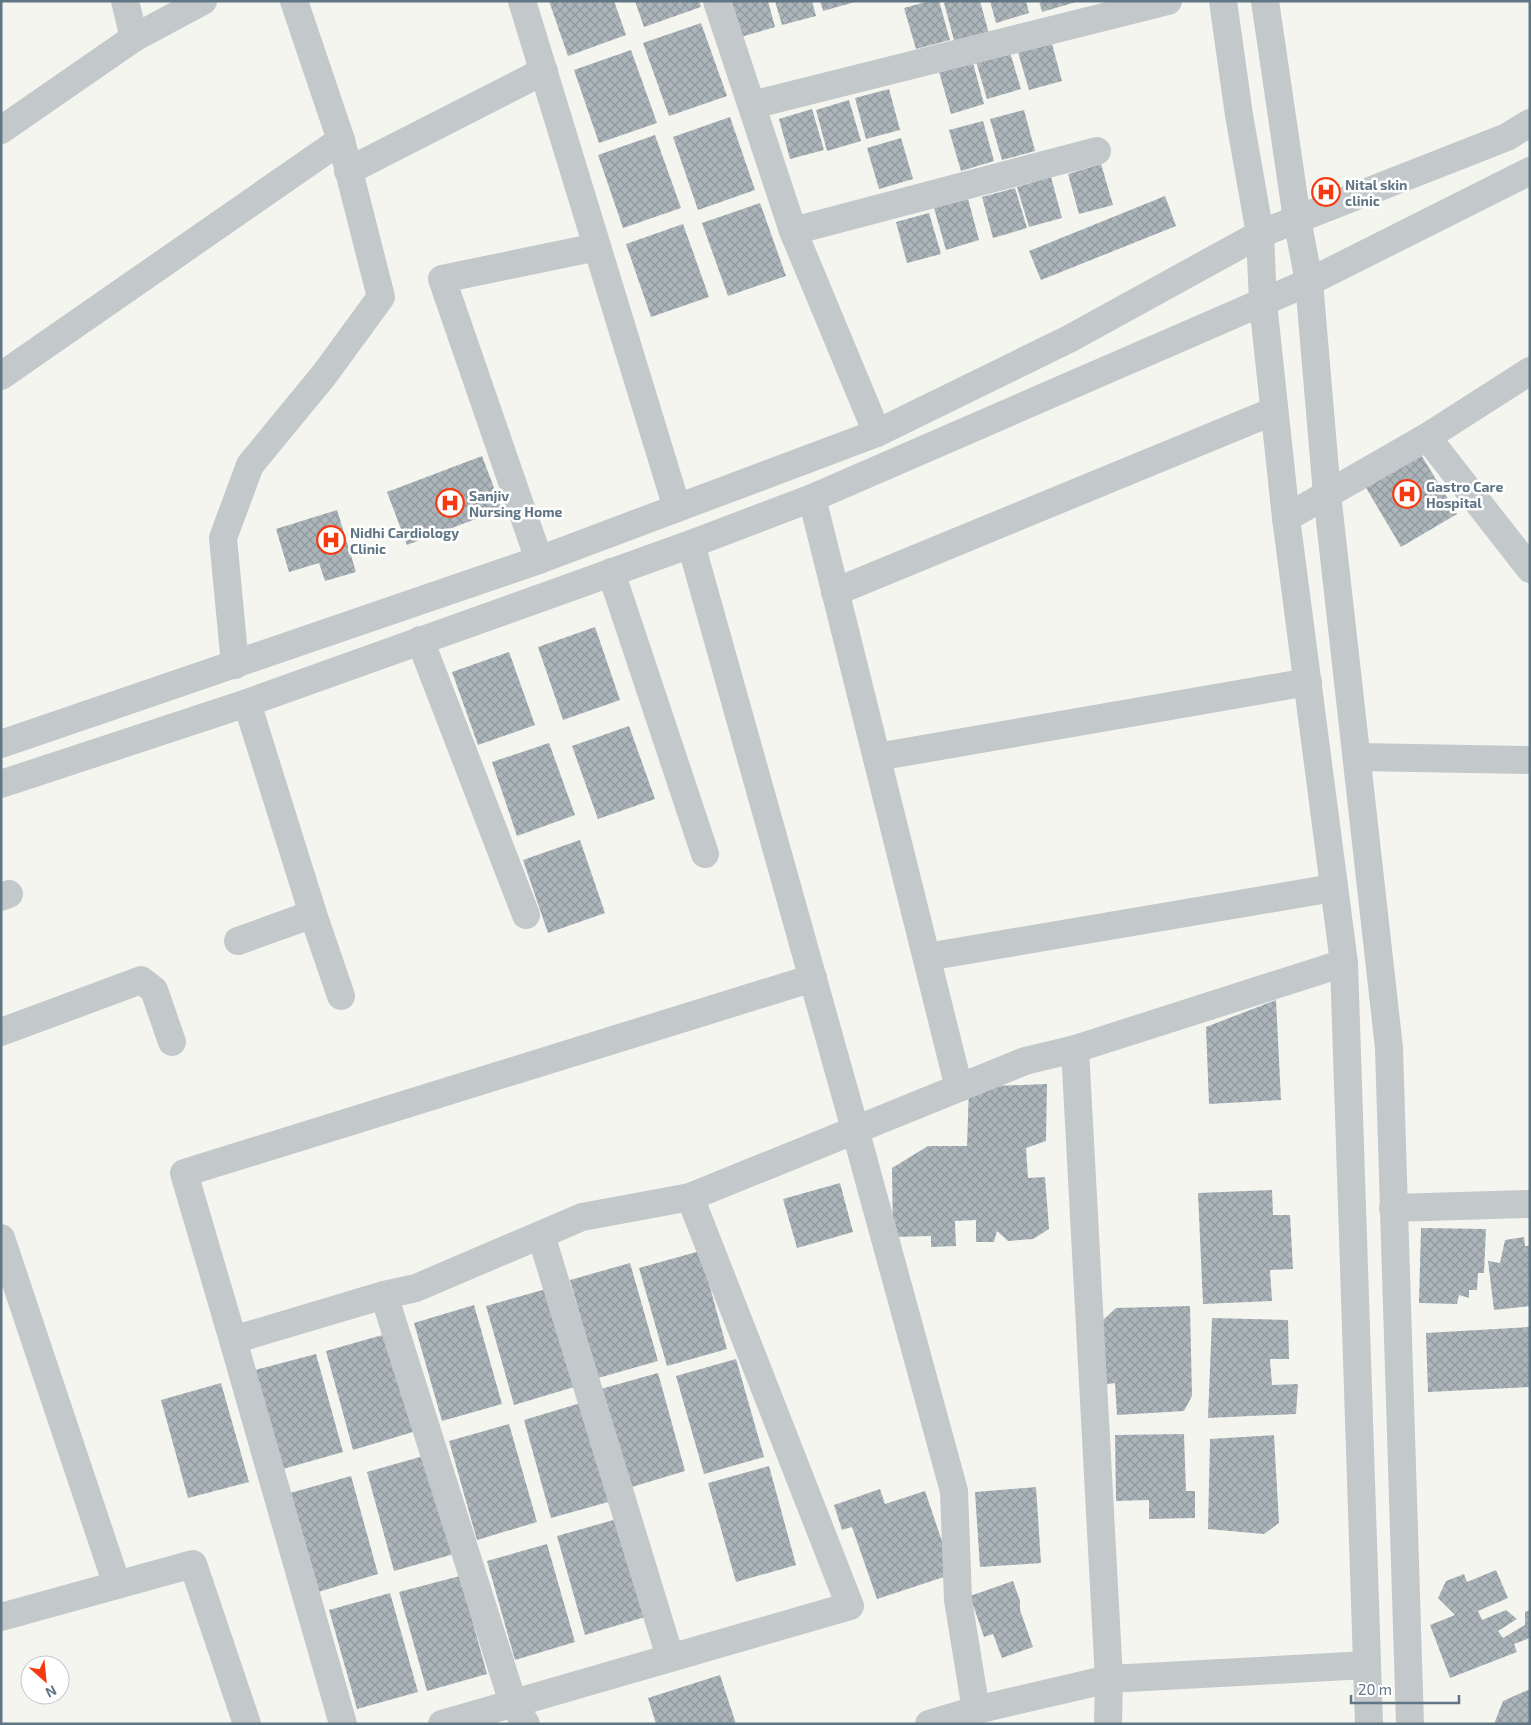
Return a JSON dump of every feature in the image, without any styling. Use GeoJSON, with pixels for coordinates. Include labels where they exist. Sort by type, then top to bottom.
{"type":"FeatureCollection","features":[{"type":"Feature","properties":{"kind":"street"},"geometry":{"type":"LineString","coordinates":[[126,1],[134,38]]}},
{"type":"Feature","properties":{"kind":"street"},"geometry":{"type":"LineString","coordinates":[[1,130],[134,38],[203,1]]}},
{"type":"Feature","properties":{"kind":"street"},"geometry":{"type":"LineString","coordinates":[[235,665],[223,538],[250,465],[324,375],[381,297],[341,140],[294,1]]}},
{"type":"Feature","properties":{"kind":"street"},"geometry":{"type":"LineString","coordinates":[[522,1],[677,508]]}},
{"type":"Feature","properties":{"kind":"street"},"geometry":{"type":"LineString","coordinates":[[717,1],[793,231],[877,433]]}},
{"type":"Feature","properties":{"kind":"street"},"geometry":{"type":"LineString","coordinates":[[752,105],[1168,1]]}},
{"type":"Feature","properties":{"kind":"street"},"geometry":{"type":"LineString","coordinates":[[1223,1],[1239,115],[1260,234],[1263,303],[1286,518],[1344,963],[1369,1724]]}},
{"type":"Feature","properties":{"kind":"street"},"geometry":{"type":"LineString","coordinates":[[1265,1],[1297,219],[1309,282],[1327,494],[1389,1048],[1410,1724]]}},
{"type":"Feature","properties":{"kind":"street"},"geometry":{"type":"LineString","coordinates":[[348,171],[544,72]]}},
{"type":"Feature","properties":{"kind":"street"},"geometry":{"type":"LineString","coordinates":[[1,744],[539,560],[877,433],[1069,339],[1260,234],[1507,137],[1530,123]]}},
{"type":"Feature","properties":{"kind":"street"},"geometry":{"type":"LineString","coordinates":[[1,376],[341,140]]}},
{"type":"Feature","properties":{"kind":"street"},"geometry":{"type":"LineString","coordinates":[[793,231],[1097,151]]}},
{"type":"Feature","properties":{"kind":"street"},"geometry":{"type":"LineString","coordinates":[[1,784],[247,703],[691,544],[812,498],[1263,303],[1309,282],[1530,171]]}},
{"type":"Feature","properties":{"kind":"street"},"geometry":{"type":"LineString","coordinates":[[539,560],[442,279],[597,247]]}},
{"type":"Feature","properties":{"kind":"street"},"geometry":{"type":"LineString","coordinates":[[1286,518],[1427,437],[1530,371]]}},
{"type":"Feature","properties":{"kind":"street"},"geometry":{"type":"LineString","coordinates":[[835,592],[1274,411]]}},
{"type":"Feature","properties":{"kind":"street"},"geometry":{"type":"LineString","coordinates":[[1427,437],[1530,570]]}},
{"type":"Feature","properties":{"kind":"street"},"geometry":{"type":"LineString","coordinates":[[812,498],[959,1088]]}},
{"type":"Feature","properties":{"kind":"street"},"geometry":{"type":"LineString","coordinates":[[691,544],[954,1491],[958,1600],[976,1710]]}},
{"type":"Feature","properties":{"kind":"street"},"geometry":{"type":"LineString","coordinates":[[611,572],[705,854]]}},
{"type":"Feature","properties":{"kind":"street"},"geometry":{"type":"LineString","coordinates":[[420,640],[526,915]]}},
{"type":"Feature","properties":{"kind":"street"},"geometry":{"type":"LineString","coordinates":[[876,757],[1308,682]]}},
{"type":"Feature","properties":{"kind":"street"},"geometry":{"type":"LineString","coordinates":[[247,703],[313,914],[341,996]]}},
{"type":"Feature","properties":{"kind":"street"},"geometry":{"type":"LineString","coordinates":[[1357,757],[1530,760]]}},
{"type":"Feature","properties":{"kind":"street"},"geometry":{"type":"LineString","coordinates":[[927,957],[1333,888]]}},
{"type":"Feature","properties":{"kind":"street"},"geometry":{"type":"LineString","coordinates":[[238,941],[313,914]]}},
{"type":"Feature","properties":{"kind":"street"},"geometry":{"type":"LineString","coordinates":[[234,1340],[384,1294],[416,1288],[582,1217],[690,1197],[1026,1061],[1075,1049],[1344,963]]}},
{"type":"Feature","properties":{"kind":"street"},"geometry":{"type":"LineString","coordinates":[[343,1724],[234,1340],[184,1173],[813,978]]}},
{"type":"Feature","properties":{"kind":"street"},"geometry":{"type":"LineString","coordinates":[[1,1032],[141,980],[154,990],[172,1042]]}},
{"type":"Feature","properties":{"kind":"street"},"geometry":{"type":"LineString","coordinates":[[1075,1049],[1109,1679],[1108,1724]]}},
{"type":"Feature","properties":{"kind":"street"},"geometry":{"type":"LineString","coordinates":[[442,1724],[520,1713],[670,1657],[850,1606],[690,1197]]}},
{"type":"Feature","properties":{"kind":"street"},"geometry":{"type":"LineString","coordinates":[[1393,1208],[1530,1204]]}},
{"type":"Feature","properties":{"kind":"street"},"geometry":{"type":"LineString","coordinates":[[541,1234],[670,1657]]}},
{"type":"Feature","properties":{"kind":"street"},"geometry":{"type":"LineString","coordinates":[[1,1238],[117,1586]]}},
{"type":"Feature","properties":{"kind":"street"},"geometry":{"type":"LineString","coordinates":[[384,1294],[520,1713]]}},
{"type":"Feature","properties":{"kind":"street"},"geometry":{"type":"LineString","coordinates":[[1,1618],[192,1564],[247,1724]]}},
{"type":"Feature","properties":{"kind":"street"},"geometry":{"type":"LineString","coordinates":[[929,1724],[976,1710],[1109,1679],[1367,1665]]}},
{"type":"Feature","properties":{"kind":"building"},"geometry":{"type":"Polygon","coordinates":[[[549,1],[614,1],[626,35],[568,56],[549,1]]]}},
{"type":"Feature","properties":{"kind":"building"},"geometry":{"type":"Polygon","coordinates":[[[635,1],[699,1],[701,7],[644,27],[635,1]]]}},
{"type":"Feature","properties":{"kind":"building"},"geometry":{"type":"Polygon","coordinates":[[[731,1],[768,1],[775,27],[741,37],[731,1]]]}},
{"type":"Feature","properties":{"kind":"building"},"geometry":{"type":"Polygon","coordinates":[[[775,1],[812,1],[816,16],[782,25],[775,1]]]}},
{"type":"Feature","properties":{"kind":"building"},"geometry":{"type":"Polygon","coordinates":[[[820,1],[855,1],[855,2],[823,11],[820,1]]]}},
{"type":"Feature","properties":{"kind":"building"},"geometry":{"type":"Polygon","coordinates":[[[929,1],[939,1],[950,40],[916,49],[904,8],[929,1]]]}},
{"type":"Feature","properties":{"kind":"building"},"geometry":{"type":"Polygon","coordinates":[[[950,1],[980,1],[989,34],[955,44],[944,3],[950,1]]]}},
{"type":"Feature","properties":{"kind":"building"},"geometry":{"type":"Polygon","coordinates":[[[990,1],[1026,1],[1029,13],[996,23],[990,1]]]}},
{"type":"Feature","properties":{"kind":"building"},"geometry":{"type":"Polygon","coordinates":[[[1039,1],[1076,1],[1076,2],[1042,12],[1039,1]]]}},
{"type":"Feature","properties":{"kind":"building"},"geometry":{"type":"Polygon","coordinates":[[[701,23],[727,96],[669,116],[643,43],[701,23]]]}},
{"type":"Feature","properties":{"kind":"building"},"geometry":{"type":"Polygon","coordinates":[[[1051,40],[1062,81],[1029,90],[1017,49],[1051,40]]]}},
{"type":"Feature","properties":{"kind":"building"},"geometry":{"type":"Polygon","coordinates":[[[1009,49],[1021,89],[987,99],[975,58],[1009,49]]]}},
{"type":"Feature","properties":{"kind":"building"},"geometry":{"type":"Polygon","coordinates":[[[631,50],[657,123],[599,143],[574,70],[631,50]]]}},
{"type":"Feature","properties":{"kind":"building"},"geometry":{"type":"Polygon","coordinates":[[[973,63],[984,104],[951,114],[939,72],[973,63]]]}},
{"type":"Feature","properties":{"kind":"building"},"geometry":{"type":"Polygon","coordinates":[[[889,89],[900,130],[866,139],[855,98],[889,89]]]}},
{"type":"Feature","properties":{"kind":"building"},"geometry":{"type":"Polygon","coordinates":[[[849,100],[861,141],[827,151],[816,110],[849,100]]]}},
{"type":"Feature","properties":{"kind":"building"},"geometry":{"type":"Polygon","coordinates":[[[812,109],[824,150],[790,159],[779,119],[812,109]]]}},
{"type":"Feature","properties":{"kind":"building"},"geometry":{"type":"Polygon","coordinates":[[[1024,110],[1035,151],[1002,160],[990,119],[1024,110]]]}},
{"type":"Feature","properties":{"kind":"building"},"geometry":{"type":"Polygon","coordinates":[[[730,117],[755,190],[698,210],[673,137],[730,117]]]}},
{"type":"Feature","properties":{"kind":"building"},"geometry":{"type":"Polygon","coordinates":[[[983,121],[994,161],[961,171],[949,130],[983,121]]]}},
{"type":"Feature","properties":{"kind":"building"},"geometry":{"type":"Polygon","coordinates":[[[655,135],[681,208],[623,228],[598,155],[655,135]]]}},
{"type":"Feature","properties":{"kind":"building"},"geometry":{"type":"Polygon","coordinates":[[[901,138],[913,179],[879,189],[867,148],[901,138]]]}},
{"type":"Feature","properties":{"kind":"building"},"geometry":{"type":"Polygon","coordinates":[[[1101,164],[1113,205],[1079,214],[1068,174],[1101,164]]]}},
{"type":"Feature","properties":{"kind":"building"},"geometry":{"type":"Polygon","coordinates":[[[1051,177],[1062,218],[1029,227],[1017,187],[1051,177]]]}},
{"type":"Feature","properties":{"kind":"building"},"geometry":{"type":"Polygon","coordinates":[[[1015,188],[1027,228],[993,238],[982,197],[1015,188]]]}},
{"type":"Feature","properties":{"kind":"building"},"geometry":{"type":"Polygon","coordinates":[[[1165,196],[1176,226],[1041,280],[1029,251],[1165,196]]]}},
{"type":"Feature","properties":{"kind":"building"},"geometry":{"type":"Polygon","coordinates":[[[968,199],[979,240],[946,250],[934,208],[968,199]]]}},
{"type":"Feature","properties":{"kind":"building"},"geometry":{"type":"Polygon","coordinates":[[[760,203],[786,276],[728,296],[702,223],[760,203]]]}},
{"type":"Feature","properties":{"kind":"building"},"geometry":{"type":"Polygon","coordinates":[[[929,213],[941,254],[907,263],[896,222],[929,213]]]}},
{"type":"Feature","properties":{"kind":"building"},"geometry":{"type":"Polygon","coordinates":[[[683,224],[709,297],[651,317],[626,244],[683,224]]]}},
{"type":"Feature","properties":{"kind":"building"},"geometry":{"type":"Polygon","coordinates":[[[1420,453],[1457,514],[1401,547],[1365,486],[1420,453]]]}},
{"type":"Feature","properties":{"kind":"building"},"geometry":{"type":"Polygon","coordinates":[[[482,456],[502,509],[407,545],[387,492],[482,456]]]}},
{"type":"Feature","properties":{"kind":"building"},"geometry":{"type":"Polygon","coordinates":[[[337,510],[356,572],[325,581],[319,563],[289,572],[276,529],[337,510]]]}},
{"type":"Feature","properties":{"kind":"building"},"geometry":{"type":"Polygon","coordinates":[[[595,627],[620,700],[563,720],[538,647],[595,627]]]}},
{"type":"Feature","properties":{"kind":"building"},"geometry":{"type":"Polygon","coordinates":[[[509,652],[535,725],[478,745],[452,672],[509,652]]]}},
{"type":"Feature","properties":{"kind":"building"},"geometry":{"type":"Polygon","coordinates":[[[629,726],[655,799],[598,819],[572,746],[629,726]]]}},
{"type":"Feature","properties":{"kind":"building"},"geometry":{"type":"Polygon","coordinates":[[[549,743],[575,815],[517,836],[492,762],[549,743]]]}},
{"type":"Feature","properties":{"kind":"building"},"geometry":{"type":"Polygon","coordinates":[[[580,840],[605,913],[548,933],[523,860],[580,840]]]}},
{"type":"Feature","properties":{"kind":"building"},"geometry":{"type":"Polygon","coordinates":[[[1276,1000],[1281,1100],[1209,1104],[1206,1027],[1276,1000]]]}},
{"type":"Feature","properties":{"kind":"building"},"geometry":{"type":"Polygon","coordinates":[[[1047,1084],[1046,1141],[1026,1148],[1028,1178],[1045,1177],[1049,1229],[1033,1239],[1008,1241],[997,1231],[994,1242],[976,1242],[976,1220],[955,1221],[956,1246],[931,1247],[931,1236],[893,1237],[892,1168],[928,1146],[967,1146],[969,1087],[1047,1084]]]}},
{"type":"Feature","properties":{"kind":"building"},"geometry":{"type":"Polygon","coordinates":[[[840,1183],[853,1232],[797,1248],[783,1199],[840,1183]]]}},
{"type":"Feature","properties":{"kind":"building"},"geometry":{"type":"Polygon","coordinates":[[[1272,1190],[1273,1215],[1290,1215],[1293,1269],[1270,1270],[1272,1301],[1203,1304],[1198,1193],[1272,1190]]]}},
{"type":"Feature","properties":{"kind":"building"},"geometry":{"type":"Polygon","coordinates":[[[1421,1228],[1486,1229],[1484,1273],[1478,1273],[1477,1290],[1469,1290],[1469,1298],[1459,1295],[1457,1304],[1419,1303],[1421,1228]]]}},
{"type":"Feature","properties":{"kind":"building"},"geometry":{"type":"Polygon","coordinates":[[[1524,1237],[1525,1246],[1530,1246],[1530,1306],[1494,1310],[1488,1261],[1500,1263],[1505,1240],[1524,1237]]]}},
{"type":"Feature","properties":{"kind":"building"},"geometry":{"type":"Polygon","coordinates":[[[700,1251],[727,1349],[667,1366],[639,1268],[700,1251]]]}},
{"type":"Feature","properties":{"kind":"building"},"geometry":{"type":"Polygon","coordinates":[[[630,1263],[658,1361],[598,1378],[570,1280],[630,1263]]]}},
{"type":"Feature","properties":{"kind":"building"},"geometry":{"type":"Polygon","coordinates":[[[546,1289],[574,1387],[514,1405],[486,1306],[546,1289]]]}},
{"type":"Feature","properties":{"kind":"building"},"geometry":{"type":"Polygon","coordinates":[[[474,1305],[502,1404],[442,1421],[414,1323],[474,1305]]]}},
{"type":"Feature","properties":{"kind":"building"},"geometry":{"type":"Polygon","coordinates":[[[1190,1306],[1192,1396],[1184,1411],[1117,1415],[1115,1383],[1102,1385],[1103,1320],[1116,1308],[1190,1306]]]}},
{"type":"Feature","properties":{"kind":"building"},"geometry":{"type":"Polygon","coordinates":[[[1212,1318],[1288,1320],[1289,1359],[1270,1359],[1272,1385],[1298,1384],[1296,1414],[1208,1418],[1212,1318]]]}},
{"type":"Feature","properties":{"kind":"building"},"geometry":{"type":"Polygon","coordinates":[[[1530,1327],[1530,1387],[1428,1392],[1426,1333],[1530,1327]]]}},
{"type":"Feature","properties":{"kind":"building"},"geometry":{"type":"Polygon","coordinates":[[[386,1334],[413,1432],[353,1450],[326,1351],[386,1334]]]}},
{"type":"Feature","properties":{"kind":"building"},"geometry":{"type":"Polygon","coordinates":[[[316,1354],[343,1452],[283,1469],[255,1370],[316,1354]]]}},
{"type":"Feature","properties":{"kind":"building"},"geometry":{"type":"Polygon","coordinates":[[[736,1359],[764,1457],[704,1474],[676,1376],[736,1359]]]}},
{"type":"Feature","properties":{"kind":"building"},"geometry":{"type":"Polygon","coordinates":[[[658,1373],[685,1471],[625,1489],[597,1390],[658,1373]]]}},
{"type":"Feature","properties":{"kind":"building"},"geometry":{"type":"Polygon","coordinates":[[[221,1383],[249,1482],[188,1498],[161,1400],[221,1383]]]}},
{"type":"Feature","properties":{"kind":"building"},"geometry":{"type":"Polygon","coordinates":[[[584,1402],[612,1501],[551,1518],[524,1420],[584,1402]]]}},
{"type":"Feature","properties":{"kind":"building"},"geometry":{"type":"Polygon","coordinates":[[[509,1424],[537,1522],[477,1540],[449,1441],[509,1424]]]}},
{"type":"Feature","properties":{"kind":"building"},"geometry":{"type":"Polygon","coordinates":[[[1184,1434],[1186,1491],[1195,1491],[1195,1518],[1149,1519],[1149,1500],[1116,1501],[1115,1435],[1184,1434]]]}},
{"type":"Feature","properties":{"kind":"building"},"geometry":{"type":"Polygon","coordinates":[[[1274,1435],[1279,1523],[1264,1534],[1208,1529],[1210,1439],[1274,1435]]]}},
{"type":"Feature","properties":{"kind":"building"},"geometry":{"type":"Polygon","coordinates":[[[427,1455],[454,1554],[394,1571],[367,1472],[427,1455]]]}},
{"type":"Feature","properties":{"kind":"building"},"geometry":{"type":"Polygon","coordinates":[[[769,1466],[796,1565],[736,1582],[708,1483],[769,1466]]]}},
{"type":"Feature","properties":{"kind":"building"},"geometry":{"type":"Polygon","coordinates":[[[351,1476],[378,1574],[318,1592],[290,1493],[351,1476]]]}},
{"type":"Feature","properties":{"kind":"building"},"geometry":{"type":"Polygon","coordinates":[[[1036,1487],[1041,1563],[980,1567],[975,1492],[1036,1487]]]}},
{"type":"Feature","properties":{"kind":"building"},"geometry":{"type":"Polygon","coordinates":[[[880,1489],[885,1504],[925,1491],[953,1574],[877,1599],[852,1527],[842,1530],[834,1505],[880,1489]]]}},
{"type":"Feature","properties":{"kind":"building"},"geometry":{"type":"Polygon","coordinates":[[[617,1519],[645,1617],[585,1635],[557,1536],[617,1519]]]}},
{"type":"Feature","properties":{"kind":"building"},"geometry":{"type":"Polygon","coordinates":[[[547,1544],[575,1642],[515,1660],[487,1561],[547,1544]]]}},
{"type":"Feature","properties":{"kind":"building"},"geometry":{"type":"Polygon","coordinates":[[[1496,1570],[1508,1598],[1478,1611],[1482,1620],[1506,1610],[1517,1619],[1498,1631],[1503,1638],[1525,1625],[1525,1612],[1530,1610],[1530,1638],[1514,1644],[1517,1652],[1450,1678],[1430,1625],[1455,1615],[1438,1598],[1446,1581],[1464,1574],[1467,1582],[1496,1570]]]}},
{"type":"Feature","properties":{"kind":"building"},"geometry":{"type":"Polygon","coordinates":[[[460,1576],[487,1674],[427,1691],[399,1592],[460,1576]]]}},
{"type":"Feature","properties":{"kind":"building"},"geometry":{"type":"Polygon","coordinates":[[[1013,1581],[1020,1601],[1020,1610],[1033,1647],[1002,1658],[993,1634],[984,1637],[970,1596],[1013,1581]]]}},
{"type":"Feature","properties":{"kind":"building"},"geometry":{"type":"Polygon","coordinates":[[[390,1593],[418,1692],[357,1709],[329,1610],[390,1593]]]}},
{"type":"Feature","properties":{"kind":"building"},"geometry":{"type":"Polygon","coordinates":[[[720,1675],[736,1724],[656,1724],[648,1698],[720,1675]]]}},
{"type":"Feature","properties":{"kind":"building"},"geometry":{"type":"Polygon","coordinates":[[[1530,1689],[1530,1724],[1494,1724],[1503,1701],[1530,1689]]]}},
{"type":"Feature","properties":{"kind":"place","name":"Nital skin clinic"},"geometry":{"type":"Point","coordinates":[1326,192]}},
{"type":"Feature","properties":{"kind":"place","name":"Gastro Care Hospital"},"geometry":{"type":"Point","coordinates":[1407,494]}},
{"type":"Feature","properties":{"kind":"place","name":"Sanjiv Nursing Home"},"geometry":{"type":"Point","coordinates":[450,503]}},
{"type":"Feature","properties":{"kind":"place","name":"Nidhi Cardiology Clinic"},"geometry":{"type":"Point","coordinates":[331,540]}}]}
